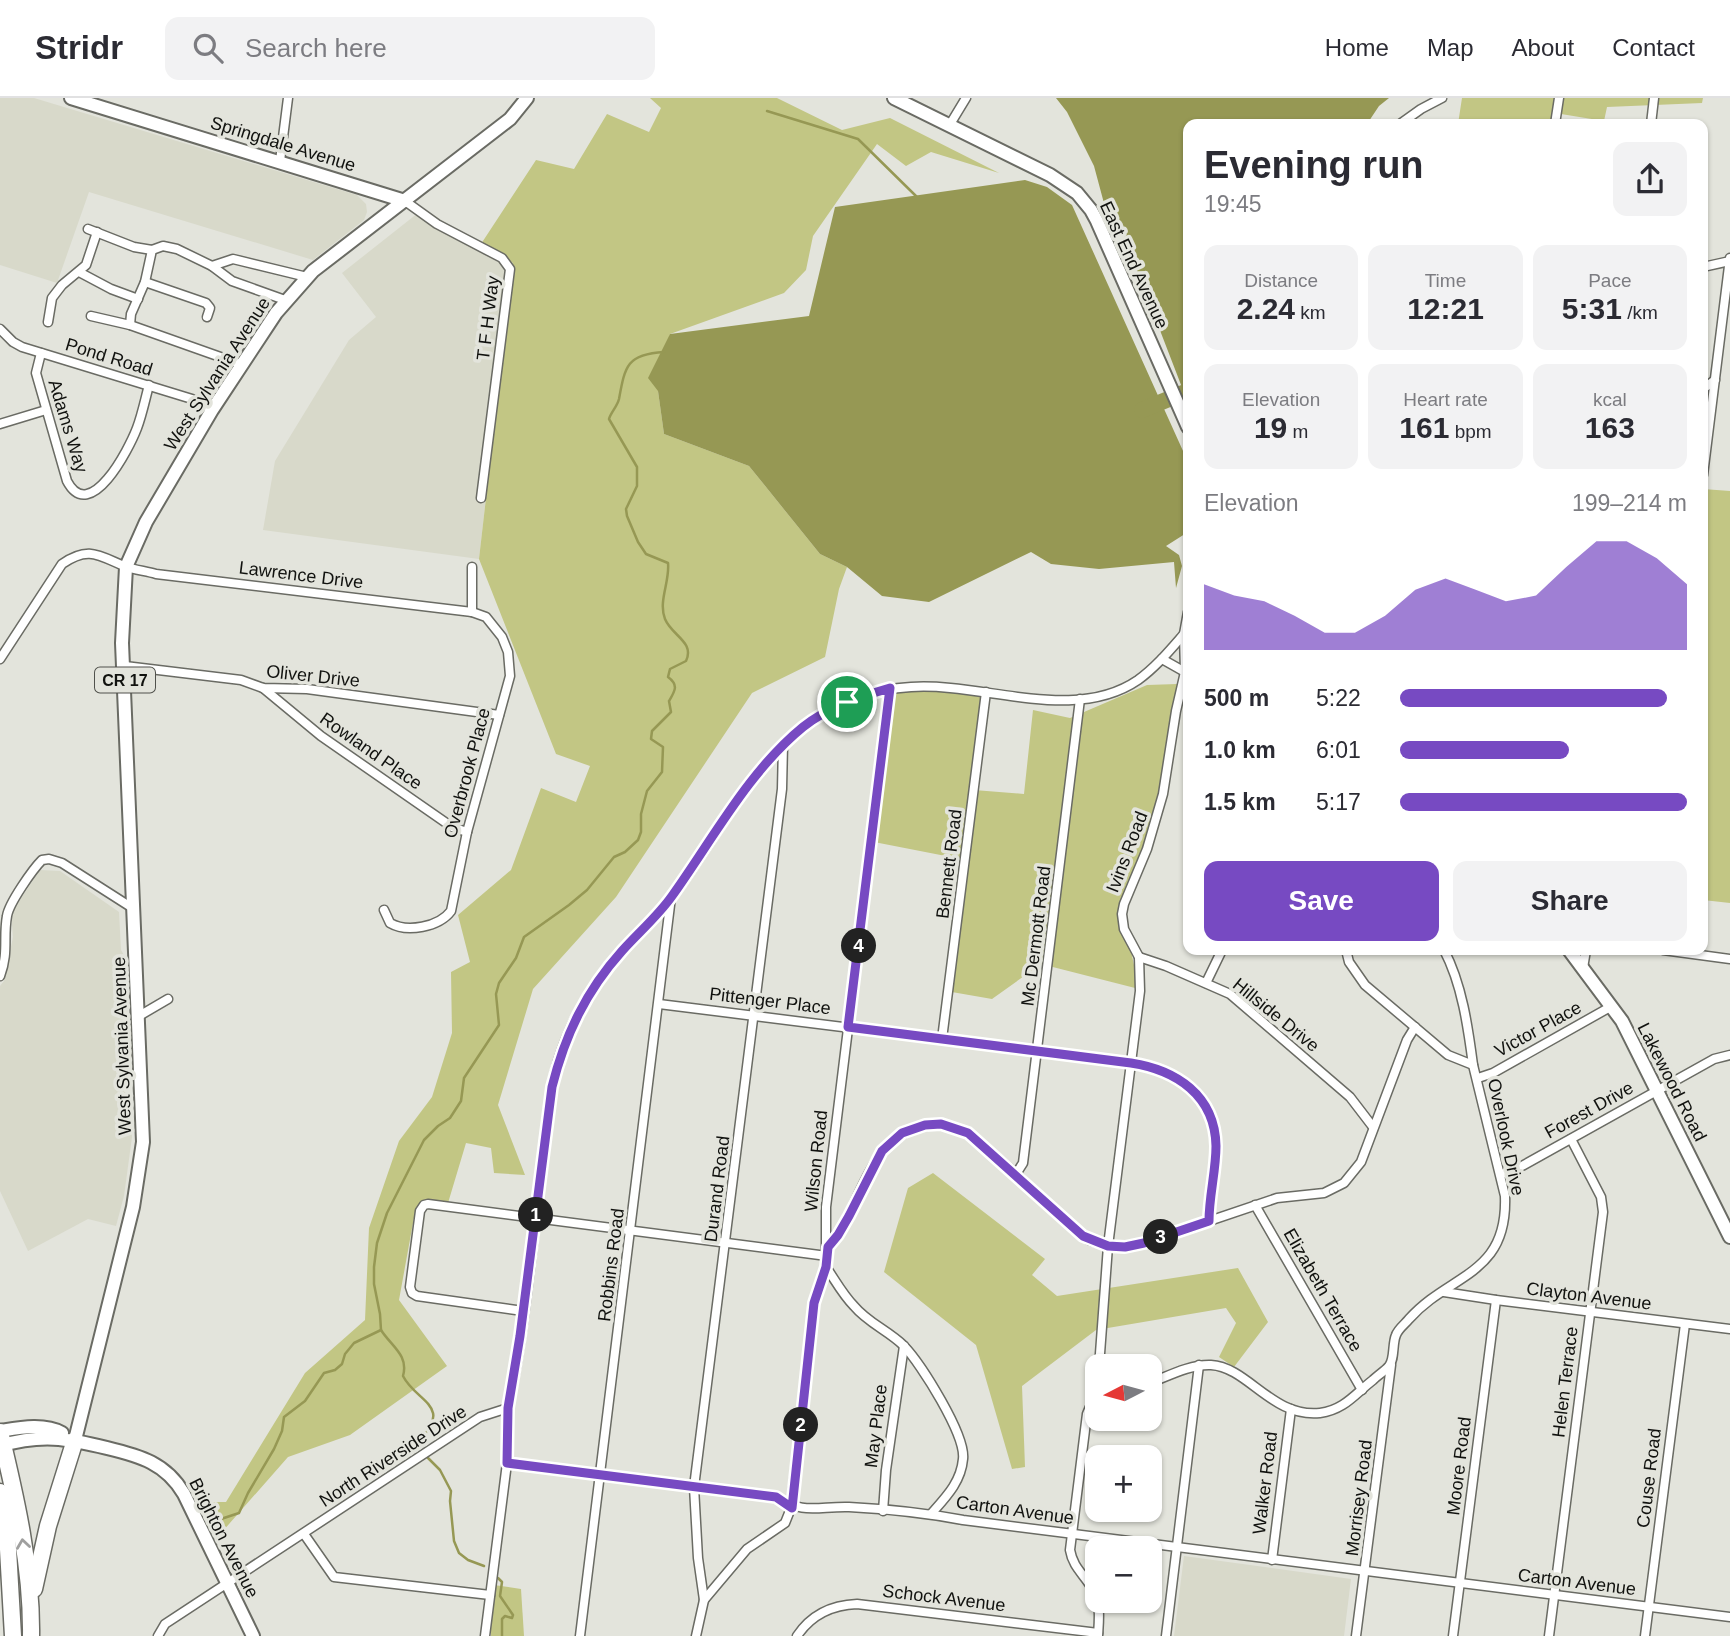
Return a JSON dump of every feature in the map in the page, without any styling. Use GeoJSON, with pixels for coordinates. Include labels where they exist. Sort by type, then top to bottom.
{"type":"FeatureCollection","features":[{"type":"Feature","properties":{"kind":"highway"},"geometry":{"type":"LineString","coordinates":[[1,1439],[18,1510],[31,1608]]}},
{"type":"Feature","properties":{"kind":"highway"},"geometry":{"type":"LineString","coordinates":[[30,1636],[35,1575],[75,1440]]}},
{"type":"Feature","properties":{"kind":"highway"},"geometry":{"type":"LineString","coordinates":[[0,1492],[7,1532],[13,1636]]}},
{"type":"Feature","properties":{"kind":"highway"},"geometry":{"type":"LineString","coordinates":[[0,1563],[12,1612]]}},
{"type":"Feature","properties":{"kind":"main road","name":"Springdale Avenue"},"geometry":{"type":"LineString","coordinates":[[71,98],[405,201]]}},
{"type":"Feature","properties":{"kind":"main road","name":"West Sylvania Avenue"},"geometry":{"type":"LineString","coordinates":[[75,1440],[133,1207],[144,1129],[125,666],[116,644],[126,567],[146,522],[212,410],[285,300],[307,277],[510,118],[527,98]]}},
{"type":"Feature","properties":{"kind":"main road","name":"East End Avenue"},"geometry":{"type":"LineString","coordinates":[[894,98],[1050,175],[1084,201],[1097,221],[1183,414]]}},
{"type":"Feature","properties":{"kind":"main road","name":"Lakewood Road"},"geometry":{"type":"LineString","coordinates":[[1573,955],[1612,1006],[1730,1237]]}},
{"type":"Feature","properties":{"kind":"main road","name":"Brighton Avenue"},"geometry":{"type":"LineString","coordinates":[[1,1439],[53,1437],[75,1440],[148,1459],[167,1472],[184,1494],[253,1636]]}},
{"type":"Feature","properties":{"kind":"street"},"geometry":{"type":"LineString","coordinates":[[279,161],[288,98]]}},
{"type":"Feature","properties":{"kind":"street"},"geometry":{"type":"LineString","coordinates":[[949,126],[966,98]]}},
{"type":"Feature","properties":{"kind":"street"},"geometry":{"type":"LineString","coordinates":[[1407,119],[1442,98]]}},
{"type":"Feature","properties":{"kind":"street"},"geometry":{"type":"LineString","coordinates":[[1556,119],[1559,98]]}},
{"type":"Feature","properties":{"kind":"street"},"geometry":{"type":"LineString","coordinates":[[1652,119],[1654,98]]}},
{"type":"Feature","properties":{"kind":"street","name":"T F H Way"},"geometry":{"type":"LineString","coordinates":[[405,201],[437,224],[502,258],[510,269],[481,498]]}},
{"type":"Feature","properties":{"kind":"street"},"geometry":{"type":"LineString","coordinates":[[48,323],[52,298],[62,285],[86,265],[92,231],[134,247],[152,250],[163,246],[177,248],[212,266],[232,281],[285,300]]}},
{"type":"Feature","properties":{"kind":"street"},"geometry":{"type":"LineString","coordinates":[[130,325],[131,314],[145,282],[152,250]]}},
{"type":"Feature","properties":{"kind":"street"},"geometry":{"type":"LineString","coordinates":[[212,266],[233,259],[307,277]]}},
{"type":"Feature","properties":{"kind":"street"},"geometry":{"type":"LineString","coordinates":[[1708,266],[1730,260],[1708,435]]}},
{"type":"Feature","properties":{"kind":"street"},"geometry":{"type":"LineString","coordinates":[[79,272],[111,289],[138,299]]}},
{"type":"Feature","properties":{"kind":"street"},"geometry":{"type":"LineString","coordinates":[[145,282],[206,303],[210,308],[207,317]]}},
{"type":"Feature","properties":{"kind":"street"},"geometry":{"type":"LineString","coordinates":[[91,316],[130,325],[243,365]]}},
{"type":"Feature","properties":{"kind":"street","name":"Pond Road"},"geometry":{"type":"LineString","coordinates":[[0,330],[18,346],[192,399],[212,410]]}},
{"type":"Feature","properties":{"kind":"street","name":"Adams Way"},"geometry":{"type":"LineString","coordinates":[[41,352],[36,373],[66,481],[74,491],[87,494],[104,485],[132,440],[149,385]]}},
{"type":"Feature","properties":{"kind":"street"},"geometry":{"type":"LineString","coordinates":[[1708,385],[1715,380]]}},
{"type":"Feature","properties":{"kind":"street"},"geometry":{"type":"LineString","coordinates":[[0,424],[46,410]]}},
{"type":"Feature","properties":{"kind":"street","name":"Lawrence Drive"},"geometry":{"type":"LineString","coordinates":[[0,659],[62,564],[73,556],[89,553],[101,555],[126,567],[156,574],[472,612]]}},
{"type":"Feature","properties":{"kind":"street"},"geometry":{"type":"LineString","coordinates":[[472,567],[472,612]]}},
{"type":"Feature","properties":{"kind":"street","name":"Overbrook Place"},"geometry":{"type":"LineString","coordinates":[[384,910],[390,923],[407,929],[442,920],[451,911],[467,832],[510,676],[508,652],[502,637],[486,617],[472,612]]}},
{"type":"Feature","properties":{"kind":"street"},"geometry":{"type":"LineString","coordinates":[[485,1636],[507,1463],[508,1408],[552,1087],[569,1030],[604,972],[671,897],[753,781],[783,745],[805,726],[836,706],[890,688],[923,686],[1049,700],[1100,697],[1138,680],[1183,635]]}},
{"type":"Feature","properties":{"kind":"street"},"geometry":{"type":"LineString","coordinates":[[1162,659],[1183,672]]}},
{"type":"Feature","properties":{"kind":"street","name":"Oliver Drive"},"geometry":{"type":"LineString","coordinates":[[125,666],[241,680],[263,688],[307,689],[499,715]]}},
{"type":"Feature","properties":{"kind":"street","name":"Rowland Place"},"geometry":{"type":"LineString","coordinates":[[263,688],[321,736],[452,827],[467,832]]}},
{"type":"Feature","properties":{"kind":"street","name":"Wilson Road"},"geometry":{"type":"LineString","coordinates":[[792,1508],[814,1303],[826,1267],[826,1207],[890,688]]}},
{"type":"Feature","properties":{"kind":"street","name":"Ivins Road"},"geometry":{"type":"LineString","coordinates":[[1100,1354],[1108,1246],[1140,991],[1139,957],[1124,929],[1124,904],[1158,814],[1168,771],[1176,712],[1183,688]]}},
{"type":"Feature","properties":{"kind":"street","name":"Bennett Road"},"geometry":{"type":"LineString","coordinates":[[942,1039],[986,692]]}},
{"type":"Feature","properties":{"kind":"street","name":"Mc Dermott Road"},"geometry":{"type":"LineString","coordinates":[[1016,1174],[1023,1163],[1080,699]]}},
{"type":"Feature","properties":{"kind":"street","name":"Durand Road"},"geometry":{"type":"LineString","coordinates":[[696,1636],[704,1600],[698,1558],[694,1487],[782,789],[783,745]]}},
{"type":"Feature","properties":{"kind":"street"},"geometry":{"type":"LineString","coordinates":[[0,976],[7,953],[6,919],[9,908],[42,860],[62,863],[134,909]]}},
{"type":"Feature","properties":{"kind":"street","name":"Robbins Road"},"geometry":{"type":"LineString","coordinates":[[580,1636],[671,897]]}},
{"type":"Feature","properties":{"kind":"street"},"geometry":{"type":"LineString","coordinates":[[1206,983],[1220,955]]}},
{"type":"Feature","properties":{"kind":"street","name":"Overlook Drive"},"geometry":{"type":"LineString","coordinates":[[1347,955],[1361,981],[1452,1058],[1473,1065],[1500,1174],[1505,1208],[1498,1239],[1482,1264],[1429,1301],[1397,1333],[1391,1365]]}},
{"type":"Feature","properties":{"kind":"street"},"geometry":{"type":"LineString","coordinates":[[1446,955],[1456,978],[1473,1065]]}},
{"type":"Feature","properties":{"kind":"street"},"geometry":{"type":"LineString","coordinates":[[1583,968],[1585,955]]}},
{"type":"Feature","properties":{"kind":"street"},"geometry":{"type":"LineString","coordinates":[[1700,955],[1730,959]]}},
{"type":"Feature","properties":{"kind":"street","name":"Hillside Drive"},"geometry":{"type":"LineString","coordinates":[[1139,957],[1230,994],[1360,1107],[1373,1127]]}},
{"type":"Feature","properties":{"kind":"street"},"geometry":{"type":"LineString","coordinates":[[139,1016],[169,999]]}},
{"type":"Feature","properties":{"kind":"street","name":"Pittenger Place"},"geometry":{"type":"LineString","coordinates":[[659,1004],[1155,1067],[1177,1077],[1193,1091],[1208,1114],[1214,1130],[1216,1146],[1209,1221]]}},
{"type":"Feature","properties":{"kind":"street","name":"Victor Place"},"geometry":{"type":"LineString","coordinates":[[1478,1078],[1493,1073],[1612,1006]]}},
{"type":"Feature","properties":{"kind":"street"},"geometry":{"type":"LineString","coordinates":[[523,1311],[414,1295],[410,1287],[419,1211],[424,1205],[726,1242],[827,1251],[849,1216],[882,1151],[892,1140],[910,1129],[941,1124],[956,1127],[972,1136],[1083,1236],[1108,1246],[1125,1247],[1287,1196],[1324,1193],[1344,1183],[1361,1162],[1407,1040],[1415,1027]]}},
{"type":"Feature","properties":{"kind":"street","name":"Forest Drive"},"geometry":{"type":"LineString","coordinates":[[1500,1174],[1513,1171],[1714,1059],[1730,1055]]}},
{"type":"Feature","properties":{"kind":"street","name":"Helen Terrace"},"geometry":{"type":"LineString","coordinates":[[1549,1636],[1603,1203],[1571,1139]]}},
{"type":"Feature","properties":{"kind":"street","name":"Elizabeth Terrace"},"geometry":{"type":"LineString","coordinates":[[1255,1205],[1362,1390]]}},
{"type":"Feature","properties":{"kind":"street"},"geometry":{"type":"LineString","coordinates":[[826,1267],[854,1307],[904,1346],[922,1368],[961,1442],[964,1451],[962,1467],[954,1487],[932,1514]]}},
{"type":"Feature","properties":{"kind":"street","name":"Clayton Avenue"},"geometry":{"type":"LineString","coordinates":[[1444,1292],[1730,1329]]}},
{"type":"Feature","properties":{"kind":"street","name":"Moore Road"},"geometry":{"type":"LineString","coordinates":[[1453,1636],[1496,1300]]}},
{"type":"Feature","properties":{"kind":"street","name":"Couse Road"},"geometry":{"type":"LineString","coordinates":[[1645,1636],[1685,1324]]}},
{"type":"Feature","properties":{"kind":"street","name":"May Place"},"geometry":{"type":"LineString","coordinates":[[883,1510],[886,1470],[904,1346]]}},
{"type":"Feature","properties":{"kind":"street"},"geometry":{"type":"LineString","coordinates":[[1162,1379],[1199,1366],[1225,1367],[1280,1405],[1312,1413],[1332,1410],[1352,1400],[1391,1365]]}},
{"type":"Feature","properties":{"kind":"street","name":"Morrisey Road"},"geometry":{"type":"LineString","coordinates":[[1356,1636],[1391,1365]]}},
{"type":"Feature","properties":{"kind":"street"},"geometry":{"type":"LineString","coordinates":[[1166,1636],[1199,1366]]}},
{"type":"Feature","properties":{"kind":"street","name":"North Riverside Drive"},"geometry":{"type":"LineString","coordinates":[[158,1636],[165,1624],[480,1417],[508,1408]]}},
{"type":"Feature","properties":{"kind":"street","name":"Walker Road"},"geometry":{"type":"LineString","coordinates":[[1272,1560],[1291,1409]]}},
{"type":"Feature","properties":{"kind":"street"},"geometry":{"type":"LineString","coordinates":[[1085,1430],[1070,1550],[1074,1564],[1096,1597],[1098,1635]]}},
{"type":"Feature","properties":{"kind":"street","name":"Carton Avenue"},"geometry":{"type":"LineString","coordinates":[[507,1463],[776,1497],[792,1508],[846,1507],[932,1514],[1072,1535],[1730,1617]]}},
{"type":"Feature","properties":{"kind":"street"},"geometry":{"type":"LineString","coordinates":[[704,1600],[747,1549],[785,1523],[792,1508]]}},
{"type":"Feature","properties":{"kind":"street"},"geometry":{"type":"LineString","coordinates":[[304,1534],[334,1577],[490,1595]]}},
{"type":"Feature","properties":{"kind":"street","name":"Schock Avenue"},"geometry":{"type":"LineString","coordinates":[[797,1636],[809,1621],[823,1611],[839,1605],[857,1604],[1098,1635]]}},
{"type":"Feature","properties":{"kind":"shaded area"},"geometry":{"type":"Polygon","coordinates":[[[0,98],[34,98],[357,195],[366,204],[367,212],[364,220],[313,260],[89,192],[57,283],[0,265],[0,98]]]}},
{"type":"Feature","properties":{"kind":"shaded area"},"geometry":{"type":"Polygon","coordinates":[[[650,98],[777,98],[842,130],[890,118],[999,173],[931,152],[906,166],[877,144],[813,236],[806,270],[784,293],[670,334],[658,391],[664,434],[749,466],[820,554],[847,567],[839,589],[825,657],[752,693],[616,897],[533,989],[498,1105],[525,1175],[494,1173],[491,1148],[466,1143],[448,1203],[415,1212],[399,1300],[447,1366],[350,1435],[288,1457],[222,1532],[199,1502],[226,1502],[305,1373],[365,1320],[369,1228],[399,1141],[432,1097],[452,1033],[451,972],[470,962],[458,915],[511,870],[541,788],[576,802],[590,766],[556,754],[479,559],[513,263],[481,244],[536,160],[574,169],[607,114],[649,132],[661,108],[650,98]]]}},
{"type":"Feature","properties":{"kind":"shaded area"},"geometry":{"type":"Polygon","coordinates":[[[1056,98],[1389,98],[1379,106],[1370,119],[1183,119],[1183,390],[1119,224],[1105,207],[1094,166],[1067,112],[1056,98]]]}},
{"type":"Feature","properties":{"kind":"shaded area"},"geometry":{"type":"Polygon","coordinates":[[[1462,98],[1703,98],[1702,103],[1607,107],[1604,119],[1561,114],[1560,119],[1459,119],[1462,98]]]}},
{"type":"Feature","properties":{"kind":"shaded area"},"geometry":{"type":"Polygon","coordinates":[[[1025,180],[1047,187],[1072,205],[1183,451],[1183,535],[1166,546],[1179,555],[1182,566],[1176,588],[1174,562],[1099,569],[1051,564],[1031,552],[929,602],[882,596],[847,567],[820,554],[749,466],[664,434],[658,391],[648,378],[670,334],[809,316],[835,207],[1025,180]]]}},
{"type":"Feature","properties":{"kind":"shaded area"},"geometry":{"type":"Polygon","coordinates":[[[423,209],[513,263],[479,559],[263,530],[275,461],[349,340],[376,317],[342,273],[423,209]]]}},
{"type":"Feature","properties":{"kind":"shaded area"},"geometry":{"type":"Polygon","coordinates":[[[1708,489],[1730,491],[1730,903],[1708,901],[1708,489]]]}},
{"type":"Feature","properties":{"kind":"shaded area"},"geometry":{"type":"Polygon","coordinates":[[[1177,684],[1160,810],[1121,903],[1139,989],[1041,964],[992,999],[946,991],[961,859],[874,842],[892,687],[985,691],[974,790],[1024,794],[1033,710],[1070,718],[1147,685],[1177,684]]]}},
{"type":"Feature","properties":{"kind":"shaded area"},"geometry":{"type":"Polygon","coordinates":[[[40,870],[60,871],[119,912],[121,950],[125,957],[132,1137],[124,1196],[116,1226],[88,1219],[28,1251],[0,1191],[0,986],[4,981],[13,937],[11,913],[40,870]]]}},
{"type":"Feature","properties":{"kind":"shaded area"},"geometry":{"type":"Polygon","coordinates":[[[933,1173],[1045,1259],[1032,1275],[1057,1296],[1238,1268],[1268,1322],[1234,1367],[1219,1357],[1236,1323],[1226,1308],[1096,1330],[1022,1386],[1025,1467],[1012,1469],[976,1345],[884,1272],[908,1188],[933,1173]]]}},
{"type":"Feature","properties":{"kind":"shaded area"},"geometry":{"type":"Polygon","coordinates":[[[1184,1556],[1351,1579],[1344,1636],[1174,1636],[1184,1556]]]}},
{"type":"Feature","properties":{"kind":"shaded area"},"geometry":{"type":"Polygon","coordinates":[[[494,1585],[521,1589],[524,1636],[491,1636],[491,1599],[494,1585]]]}},
{"type":"Feature","properties":{"kind":"waterway"},"geometry":{"type":"LineString","coordinates":[[767,111],[858,139],[918,198]]}},
{"type":"Feature","properties":{"kind":"waterway"},"geometry":{"type":"LineString","coordinates":[[421,1445],[420,1440],[433,1419],[433,1411],[403,1376],[404,1362],[381,1330],[374,1284],[377,1243],[387,1213],[424,1140],[450,1118],[461,1101],[464,1078],[499,1025],[496,994],[499,983],[516,958],[524,937],[587,890],[614,857],[625,852],[638,840],[647,791],[662,772],[663,747],[651,739],[652,731],[671,712],[669,701],[675,688],[668,677],[670,669],[686,661],[688,649],[668,625],[663,612],[668,563],[646,554],[627,516],[626,509],[637,486],[637,467],[609,419],[618,402],[623,378],[630,364],[642,356],[664,352]]}},
{"type":"Feature","properties":{"kind":"waterway"},"geometry":{"type":"LineString","coordinates":[[1142,410],[1183,393]]}},
{"type":"Feature","properties":{"kind":"waterway"},"geometry":{"type":"LineString","coordinates":[[215,1521],[239,1513],[274,1449],[282,1431],[284,1417],[305,1401],[324,1373],[335,1370],[342,1364],[345,1354],[354,1343],[381,1330]]}},
{"type":"Feature","properties":{"kind":"waterway"},"geometry":{"type":"LineString","coordinates":[[428,1458],[440,1470],[451,1491],[454,1541],[459,1553],[484,1566]]}},
{"type":"Feature","properties":{"kind":"waterway"},"geometry":{"type":"LineString","coordinates":[[498,1578],[502,1582],[500,1596],[513,1615],[512,1618],[505,1616],[502,1619],[502,1636]]}},
{"type":"Feature","properties":{"kind":"route"},"geometry":{"type":"LineString","coordinates":[[890,688],[848,1027],[1131,1063],[1166,1071],[1186,1083],[1193,1091],[1208,1114],[1214,1130],[1215,1156],[1209,1221],[1144,1243],[1125,1247],[1108,1246],[1083,1236],[968,1133],[941,1124],[910,1129],[892,1140],[882,1151],[849,1216],[828,1247],[826,1267],[814,1303],[792,1508],[776,1497],[507,1463],[508,1408],[520,1336],[552,1087],[569,1030],[604,972],[671,897],[753,781],[783,745],[805,726],[847,702],[890,688]]}}]}
